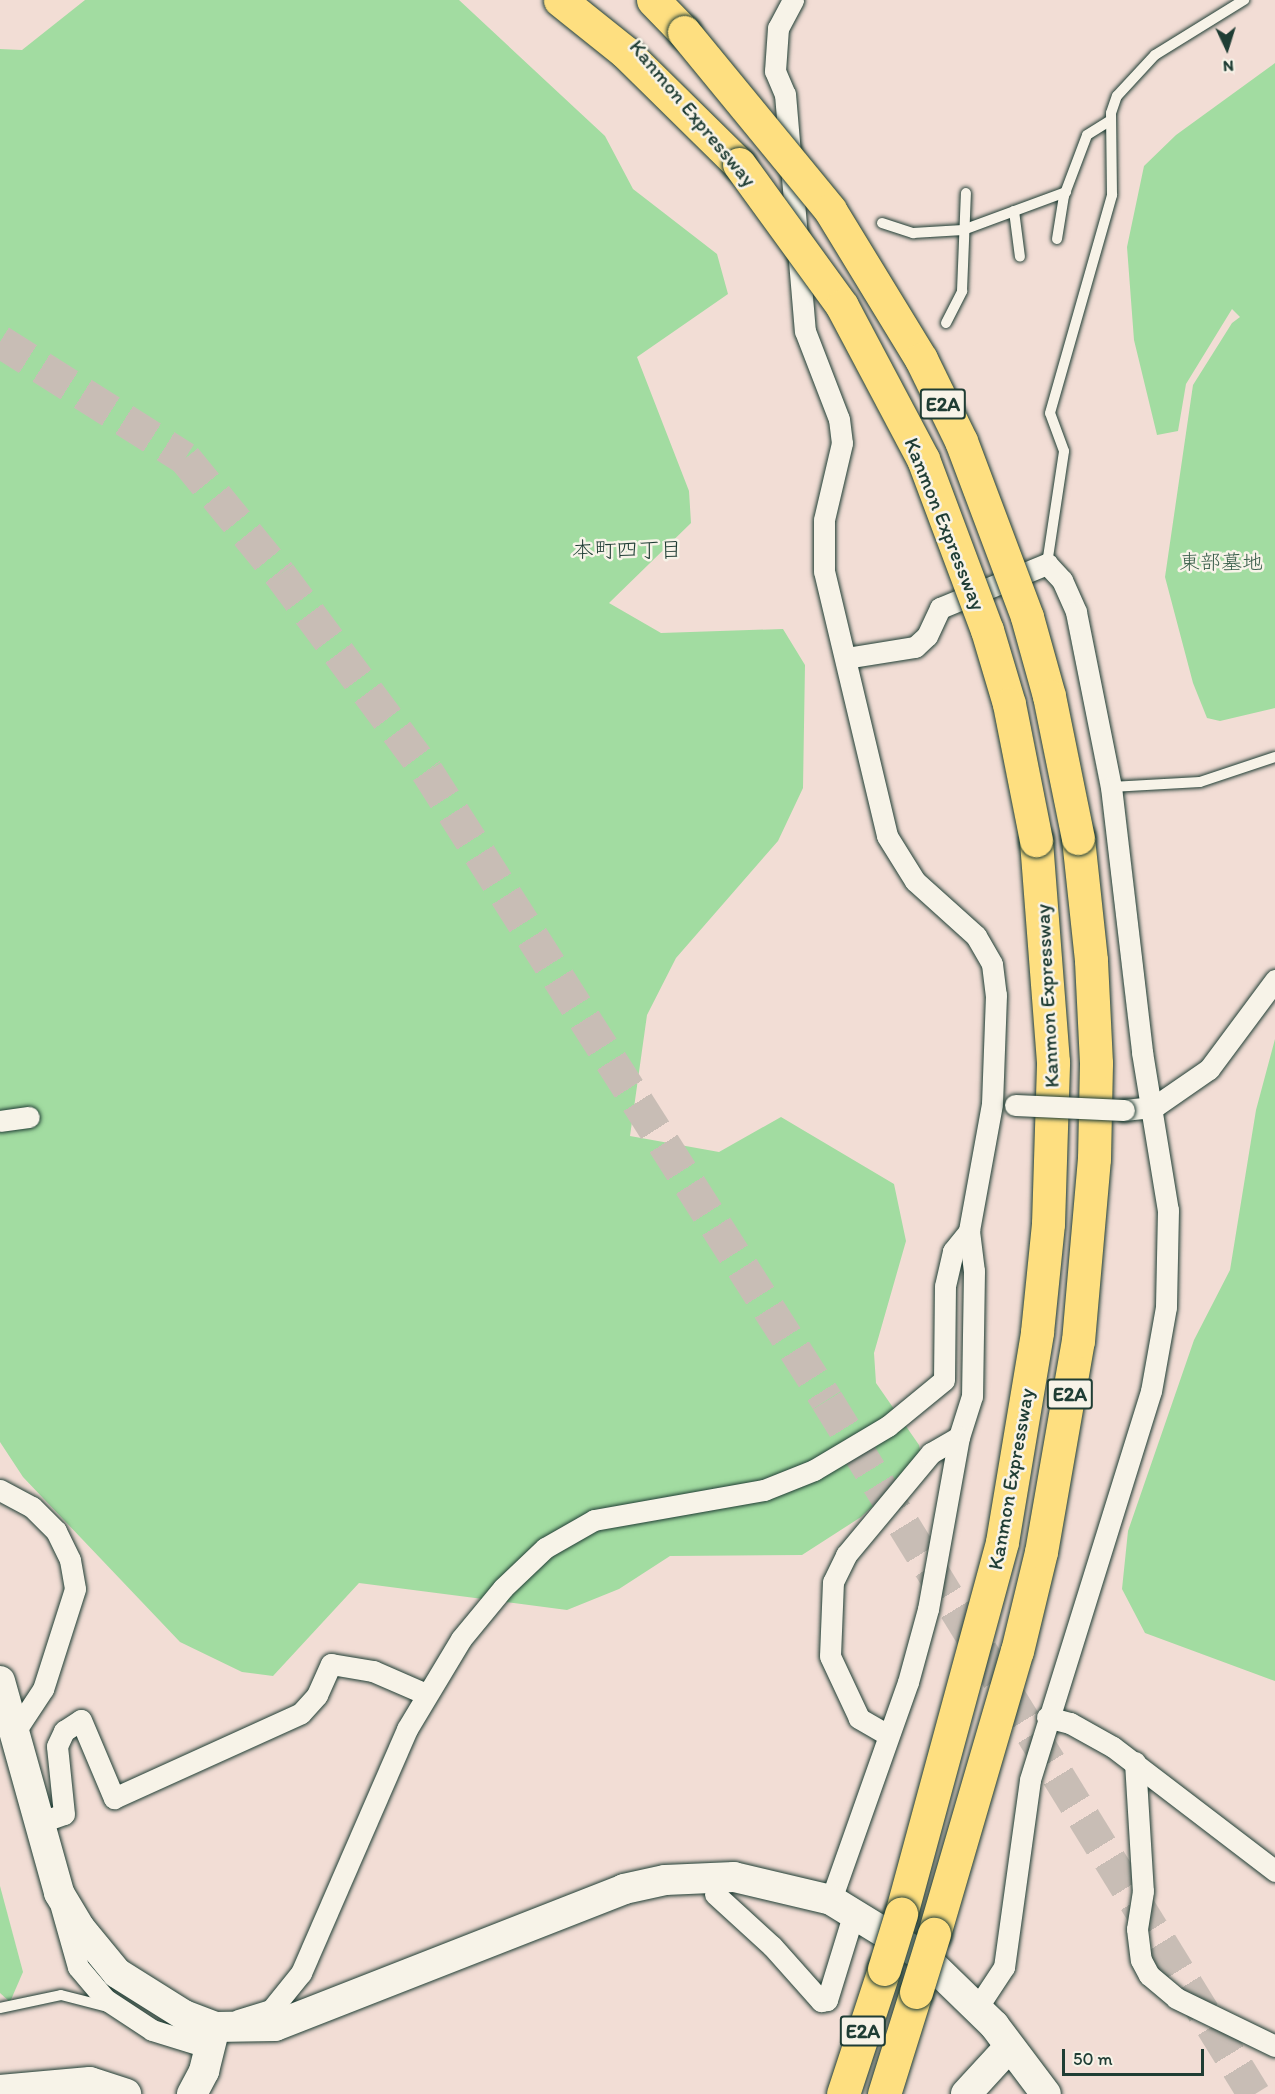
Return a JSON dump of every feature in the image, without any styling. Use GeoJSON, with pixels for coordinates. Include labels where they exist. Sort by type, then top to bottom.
{"type":"FeatureCollection","features":[{"type":"Feature","properties":{"kind":"highway"},"geometry":{"type":"LineString","coordinates":[[560,0],[625,52],[740,164]]}},
{"type":"Feature","properties":{"kind":"highway","name":"Kanmon Expressway"},"geometry":{"type":"LineString","coordinates":[[591,0],[669,80],[740,164],[842,306],[922,459],[987,630],[1009,704],[1036,840],[1053,1062],[1048,1224],[1037,1332],[1002,1542],[901,1914],[843,2094]]}},
{"type":"Feature","properties":{"kind":"highway","name":"Kanmon Expressway"},"geometry":{"type":"LineString","coordinates":[[653,0],[684,32],[830,210],[921,359],[961,441],[1027,617],[1049,696],[1078,838],[1091,960],[1096,1063],[1094,1159],[1078,1341],[1060,1456],[1020,1640],[934,1934],[884,2094]]}},
{"type":"Feature","properties":{"kind":"street"},"geometry":{"type":"LineString","coordinates":[[715,1894],[772,1946],[821,2001],[827,2000],[842,1906],[888,1735],[928,1609],[959,1437],[973,1379],[969,1231],[992,1104],[992,964],[976,936],[898,860],[874,791],[822,559],[824,520],[842,454],[841,435],[806,331],[785,94],[774,55],[778,28],[793,0]]}},
{"type":"Feature","properties":{"kind":"street"},"geometry":{"type":"LineString","coordinates":[[846,658],[915,647],[927,636],[940,608],[1047,564],[1062,580],[1076,612],[1111,787],[1142,1052],[1154,1107],[1169,1248],[1158,1363],[1047,1717],[1030,1780],[1004,1967],[977,2008]]}},
{"type":"Feature","properties":{"kind":"street"},"geometry":{"type":"LineString","coordinates":[[992,1104],[1124,1110],[1154,1107],[1209,1069],[1275,980]]}},
{"type":"Feature","properties":{"kind":"street"},"geometry":{"type":"LineString","coordinates":[[0,1121],[29,1117]]}},
{"type":"Feature","properties":{"kind":"street"},"geometry":{"type":"LineString","coordinates":[[192,2094],[212,2037],[271,2010],[301,1973],[426,1694],[461,1639],[503,1588],[528,1561],[570,1531],[619,1512],[729,1498],[787,1482],[859,1446],[944,1380],[945,1286],[953,1251],[969,1231]]}},
{"type":"Feature","properties":{"kind":"street"},"geometry":{"type":"LineString","coordinates":[[888,1735],[860,1718],[830,1656],[833,1582],[846,1556],[931,1453],[959,1437]]}},
{"type":"Feature","properties":{"kind":"street"},"geometry":{"type":"LineString","coordinates":[[0,1490],[32,1507],[56,1531],[70,1560],[75,1589],[43,1689],[14,1733]]}},
{"type":"Feature","properties":{"kind":"street"},"geometry":{"type":"LineString","coordinates":[[41,1822],[64,1814],[57,1746],[64,1731],[81,1720],[114,1798],[301,1713],[317,1695],[331,1665],[373,1671],[426,1694]]}},
{"type":"Feature","properties":{"kind":"street"},"geometry":{"type":"LineString","coordinates":[[0,1681],[41,1822],[78,1967],[120,2013],[152,2030],[212,2037],[302,2019],[574,1907],[643,1884],[734,1877],[842,1906],[924,1957],[977,2008],[1046,2094]]}},
{"type":"Feature","properties":{"kind":"street"},"geometry":{"type":"LineString","coordinates":[[1047,1717],[1070,1723],[1135,1762],[1275,1871]]}},
{"type":"Feature","properties":{"kind":"street"},"geometry":{"type":"LineString","coordinates":[[1135,1762],[1143,1891],[1137,1929],[1141,1960],[1149,1975],[1176,1998],[1275,2046]]}},
{"type":"Feature","properties":{"kind":"street"},"geometry":{"type":"LineString","coordinates":[[59,1893],[80,1928],[117,1973],[212,2037]]}},
{"type":"Feature","properties":{"kind":"street"},"geometry":{"type":"LineString","coordinates":[[966,2094],[1009,2047]]}},
{"type":"Feature","properties":{"kind":"street"},"geometry":{"type":"LineString","coordinates":[[0,2090],[90,2082],[126,2094]]}},
{"type":"Feature","properties":{"kind":"lane"},"geometry":{"type":"LineString","coordinates":[[1047,564],[1064,451],[1050,413],[1112,195],[1109,121],[1117,96],[1155,55],[1244,0]]}},
{"type":"Feature","properties":{"kind":"lane"},"geometry":{"type":"LineString","coordinates":[[1057,239],[1066,192],[1087,135],[1109,121]]}},
{"type":"Feature","properties":{"kind":"lane"},"geometry":{"type":"LineString","coordinates":[[882,223],[913,233],[963,230],[1066,192]]}},
{"type":"Feature","properties":{"kind":"lane"},"geometry":{"type":"LineString","coordinates":[[946,323],[962,291],[966,193]]}},
{"type":"Feature","properties":{"kind":"lane"},"geometry":{"type":"LineString","coordinates":[[1014,211],[1020,257]]}},
{"type":"Feature","properties":{"kind":"lane"},"geometry":{"type":"LineString","coordinates":[[1111,787],[1200,782],[1275,757]]}},
{"type":"Feature","properties":{"kind":"lane"},"geometry":{"type":"LineString","coordinates":[[0,2008],[61,1995],[120,2013]]}},
{"type":"Feature","properties":{"kind":"green space"},"geometry":{"type":"Polygon","coordinates":[[[85,0],[459,0],[605,136],[633,189],[717,254],[728,294],[637,357],[689,491],[691,523],[609,603],[661,633],[783,629],[805,665],[803,788],[778,841],[676,958],[647,1015],[630,1136],[719,1152],[781,1117],[894,1184],[906,1241],[874,1353],[876,1383],[919,1445],[922,1461],[861,1517],[802,1555],[670,1556],[619,1589],[567,1610],[359,1583],[273,1676],[242,1672],[180,1642],[23,1477],[0,1442],[0,49],[22,50],[85,0]]]}},
{"type":"Feature","properties":{"kind":"green space","name":"東部墓地"},"geometry":{"type":"Polygon","coordinates":[[[1275,63],[1275,708],[1220,721],[1207,718],[1193,683],[1165,577],[1193,385],[1232,323],[1240,317],[1232,309],[1186,384],[1178,431],[1157,435],[1134,340],[1127,247],[1144,166],[1176,135],[1275,63]]]}},
{"type":"Feature","properties":{"kind":"green space"},"geometry":{"type":"Polygon","coordinates":[[[1275,1039],[1275,1681],[1145,1633],[1122,1589],[1128,1531],[1194,1340],[1230,1270],[1256,1110],[1275,1039]]]}},
{"type":"Feature","properties":{"kind":"green space"},"geometry":{"type":"Polygon","coordinates":[[[0,1886],[23,1972],[10,2002],[0,1993],[0,1886]]]}},
{"type":"Feature","properties":{"kind":"tunnel"},"geometry":{"type":"LineString","coordinates":[[0,341],[185,458],[280,574],[427,771],[827,1400],[1254,2094]]}},
{"type":"Feature","properties":{"kind":"district","name":"本町四丁目"},"geometry":{"type":"Point","coordinates":[627,550]}}]}
